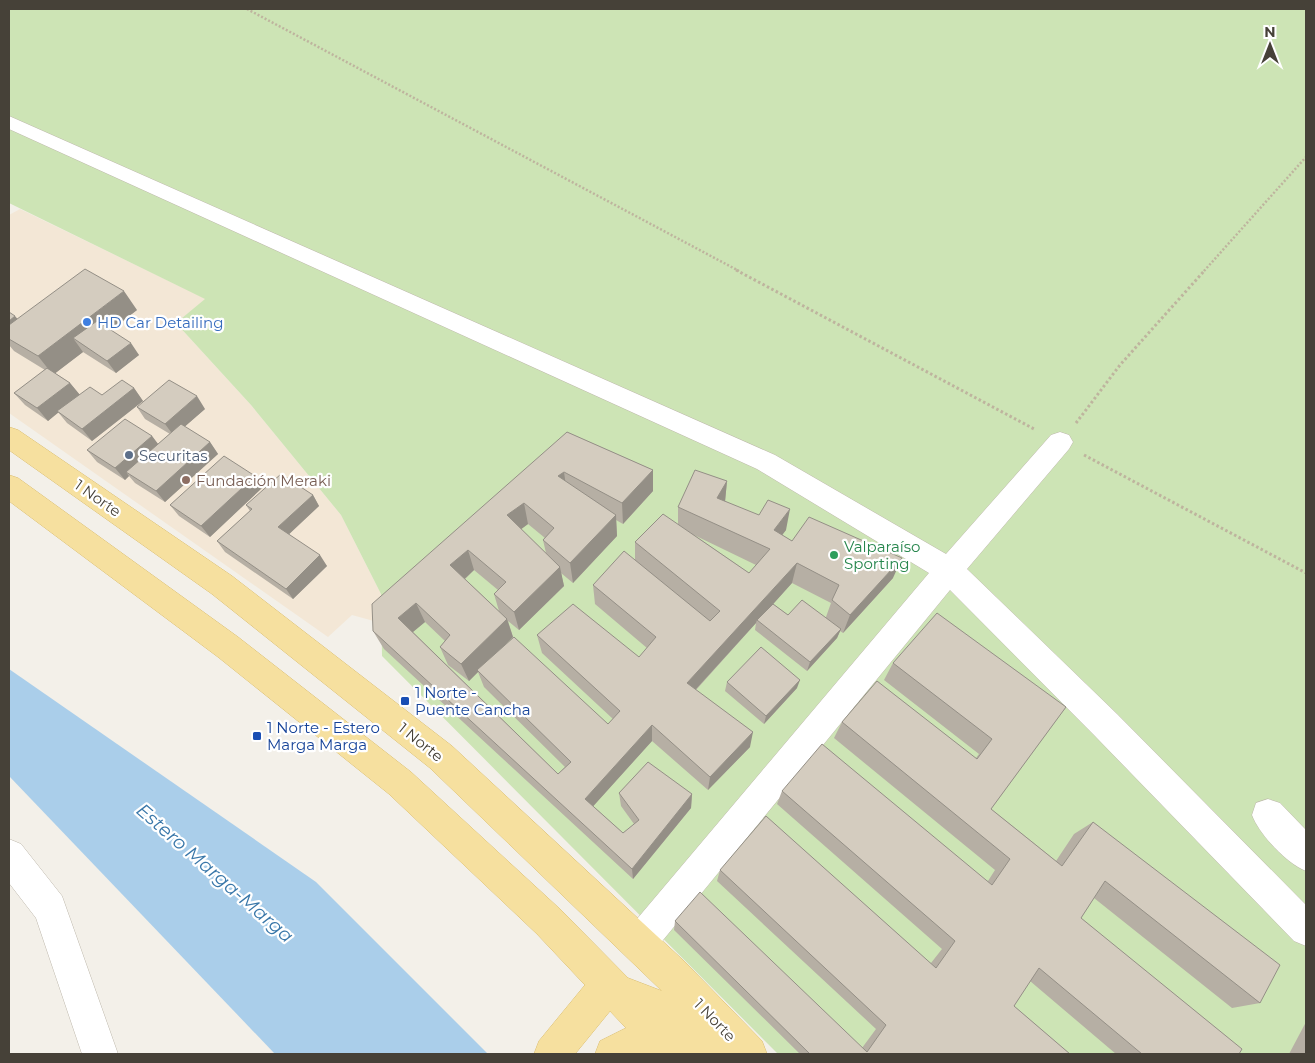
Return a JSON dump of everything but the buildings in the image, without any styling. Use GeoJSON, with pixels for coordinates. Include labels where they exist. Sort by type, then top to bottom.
{"type":"FeatureCollection","features":[{"type":"Feature","properties":{"kind":"main road","name":"1 Norte"},"geometry":{"type":"LineString","coordinates":[[9,436],[222,585],[441,757],[670,974],[749,1054]]}},
{"type":"Feature","properties":{"kind":"main road"},"geometry":{"type":"LineString","coordinates":[[9,486],[228,647],[400,783],[549,922],[666,1044]]}},
{"type":"Feature","properties":{"kind":"main road"},"geometry":{"type":"LineString","coordinates":[[559,1046],[608,985]]}},
{"type":"Feature","properties":{"kind":"main road"},"geometry":{"type":"LineString","coordinates":[[608,985],[654,1006],[717,1054]]}},
{"type":"Feature","properties":{"kind":"main road"},"geometry":{"type":"LineString","coordinates":[[612,1054],[666,1044]]}},
{"type":"Feature","properties":{"kind":"street"},"geometry":{"type":"LineString","coordinates":[[9,122],[766,462],[950,571],[1306,929]]}},
{"type":"Feature","properties":{"kind":"street"},"geometry":{"type":"LineString","coordinates":[[638,944],[1060,442]]}},
{"type":"Feature","properties":{"kind":"street"},"geometry":{"type":"LineString","coordinates":[[1268,815],[1306,854]]}},
{"type":"Feature","properties":{"kind":"street"},"geometry":{"type":"LineString","coordinates":[[9,856],[50,908],[100,1054]]}},
{"type":"Feature","properties":{"kind":"path"},"geometry":{"type":"LineString","coordinates":[[247,9],[1306,573]]}},
{"type":"Feature","properties":{"kind":"path"},"geometry":{"type":"LineString","coordinates":[[1060,442],[1120,365],[1306,157]]}},
{"type":"Feature","properties":{"kind":"shaded area"},"geometry":{"type":"Polygon","coordinates":[[[20,209],[206,299],[176,323],[251,405],[341,515],[381,594],[381,623],[352,615],[328,637],[9,413],[9,215],[20,209]]]}},
{"type":"Feature","properties":{"kind":"green space","name":"Valparaíso Sporting"},"geometry":{"type":"Polygon","coordinates":[[[9,9],[1306,9],[1306,1054],[778,1054],[382,656],[381,594],[341,515],[251,405],[176,323],[205,299],[9,203],[9,9]]]}},
{"type":"Feature","properties":{"kind":"water","name":"Estero Marga-Marga"},"geometry":{"type":"Polygon","coordinates":[[[9,669],[316,882],[488,1054],[275,1054],[9,776],[9,669]]]}},
{"type":"Feature","properties":{"kind":"place","name":"HD Car Detailing"},"geometry":{"type":"Point","coordinates":[87,322]}},
{"type":"Feature","properties":{"kind":"place","name":"Securitas"},"geometry":{"type":"Point","coordinates":[129,455]}},
{"type":"Feature","properties":{"kind":"place","name":"Fundación Meraki"},"geometry":{"type":"Point","coordinates":[186,480]}},
{"type":"Feature","properties":{"kind":"place","name":"Valparaíso Sporting"},"geometry":{"type":"Point","coordinates":[834,555]}},
{"type":"Feature","properties":{"kind":"place","name":"1 Norte - Puente Cancha"},"geometry":{"type":"Point","coordinates":[405,701]}},
{"type":"Feature","properties":{"kind":"place","name":"1 Norte - Estero Marga Marga"},"geometry":{"type":"Point","coordinates":[257,736]}}]}
